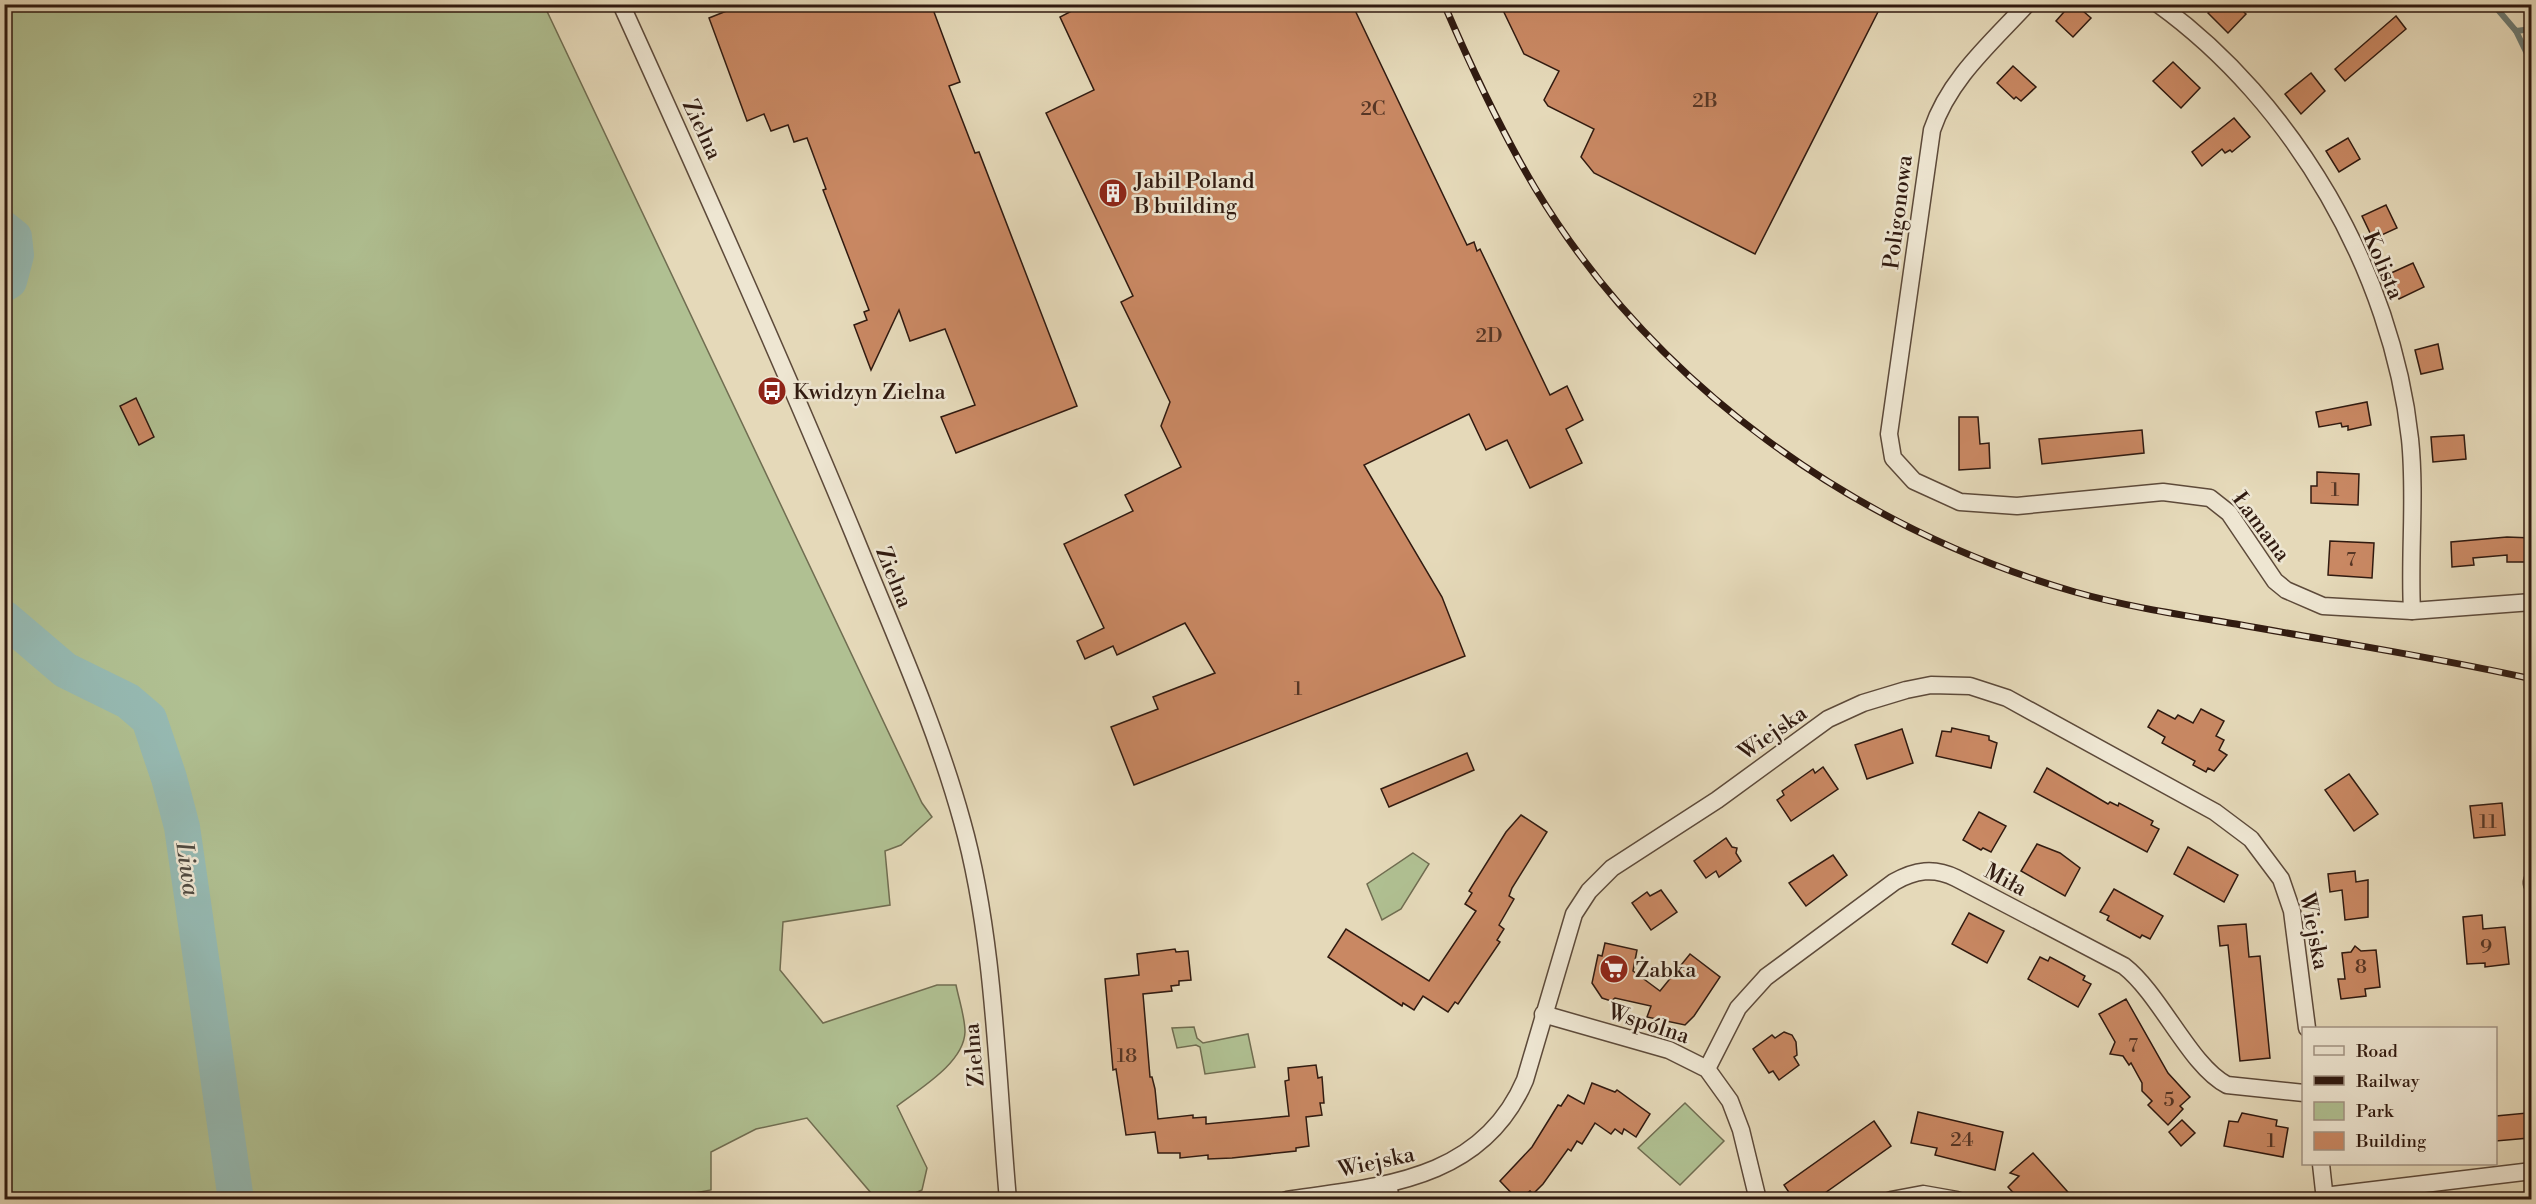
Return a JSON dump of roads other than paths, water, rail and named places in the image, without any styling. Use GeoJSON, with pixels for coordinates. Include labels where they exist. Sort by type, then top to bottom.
{"type":"FeatureCollection","features":[{"type":"Feature","properties":{"kind":"street","name":"Zielna"},"geometry":{"type":"LineString","coordinates":[[621,4],[792,385],[883,606],[950,782],[975,876],[985,940],[1008,1200]]}},
{"type":"Feature","properties":{"kind":"street","name":"Poligonowa"},"geometry":{"type":"LineString","coordinates":[[1893,458],[1889,434],[1932,130],[1943,103],[1958,79],[2027,4]]}},
{"type":"Feature","properties":{"kind":"street","name":"Kolista"},"geometry":{"type":"LineString","coordinates":[[2158,4],[2188,26],[2232,67],[2272,112],[2306,159],[2362,265],[2384,321],[2399,379],[2410,439],[2409,561],[2412,611]]}},
{"type":"Feature","properties":{"kind":"street","name":"Łamana"},"geometry":{"type":"LineString","coordinates":[[1893,458],[1914,481],[1959,502],[2017,506],[2163,492],[2210,498],[2229,513],[2264,566],[2286,590],[2322,606],[2412,611],[2532,602]]}},
{"type":"Feature","properties":{"kind":"street","name":"Wiejska"},"geometry":{"type":"LineString","coordinates":[[1287,1200],[1389,1192],[1404,1181],[1443,1167],[1492,1131],[1521,1089],[1574,914],[1589,891],[1612,868],[1717,800],[1828,719],[1886,695],[1931,685],[1970,686],[2007,698],[2215,812],[2251,839],[2281,879],[2292,911],[2307,1027]]}},
{"type":"Feature","properties":{"kind":"street","name":"Miła"},"geometry":{"type":"LineString","coordinates":[[1707,1069],[1738,1008],[1766,977],[1894,882],[1914,873],[1935,871],[1956,878],[2124,966],[2144,985],[2207,1069],[2220,1081],[2228,1085],[2302,1092]]}},
{"type":"Feature","properties":{"kind":"street","name":"Wspólna"},"geometry":{"type":"LineString","coordinates":[[1543,1014],[1669,1050],[1707,1069],[1730,1101],[1741,1130],[1758,1200]]}},
{"type":"Feature","properties":{"kind":"street"},"geometry":{"type":"LineString","coordinates":[[2321,1165],[2324,1198],[2532,1171]]}},
{"type":"Feature","properties":{"kind":"street"},"geometry":{"type":"LineString","coordinates":[[1891,1200],[1923,1194],[1957,1200]]}},
{"type":"Feature","properties":{"kind":"waterway"},"geometry":{"type":"LineString","coordinates":[[2493,4],[2516,31],[2532,29]]}},
{"type":"Feature","properties":{"kind":"waterway"},"geometry":{"type":"LineString","coordinates":[[2516,31],[2532,64]]}},
{"type":"Feature","properties":{"kind":"waterway","name":"Liwa"},"geometry":{"type":"LineString","coordinates":[[4,229],[14,237],[16,255],[9,281],[4,284]]}},
{"type":"Feature","properties":{"kind":"waterway","name":"Liwa"},"geometry":{"type":"LineString","coordinates":[[4,618],[65,670],[128,701],[149,719],[169,778],[182,827],[236,1200]]}},
{"type":"Feature","properties":{"kind":"railway"},"geometry":{"type":"LineString","coordinates":[[1444,4],[1475,74],[1510,143],[1535,188],[1583,260],[1639,326],[1700,386],[1767,440],[1839,488],[1915,530],[1994,564],[2075,592],[2155,610],[2532,679]]}},
{"type":"Feature","properties":{"kind":"place","name":"Jabil Poland B building"},"geometry":{"type":"Point","coordinates":[1113,193]}},
{"type":"Feature","properties":{"kind":"place","name":"Kwidzyn Zielna"},"geometry":{"type":"Point","coordinates":[772,391]}},
{"type":"Feature","properties":{"kind":"place","name":"Żabka"},"geometry":{"type":"Point","coordinates":[1614,969]}}]}
